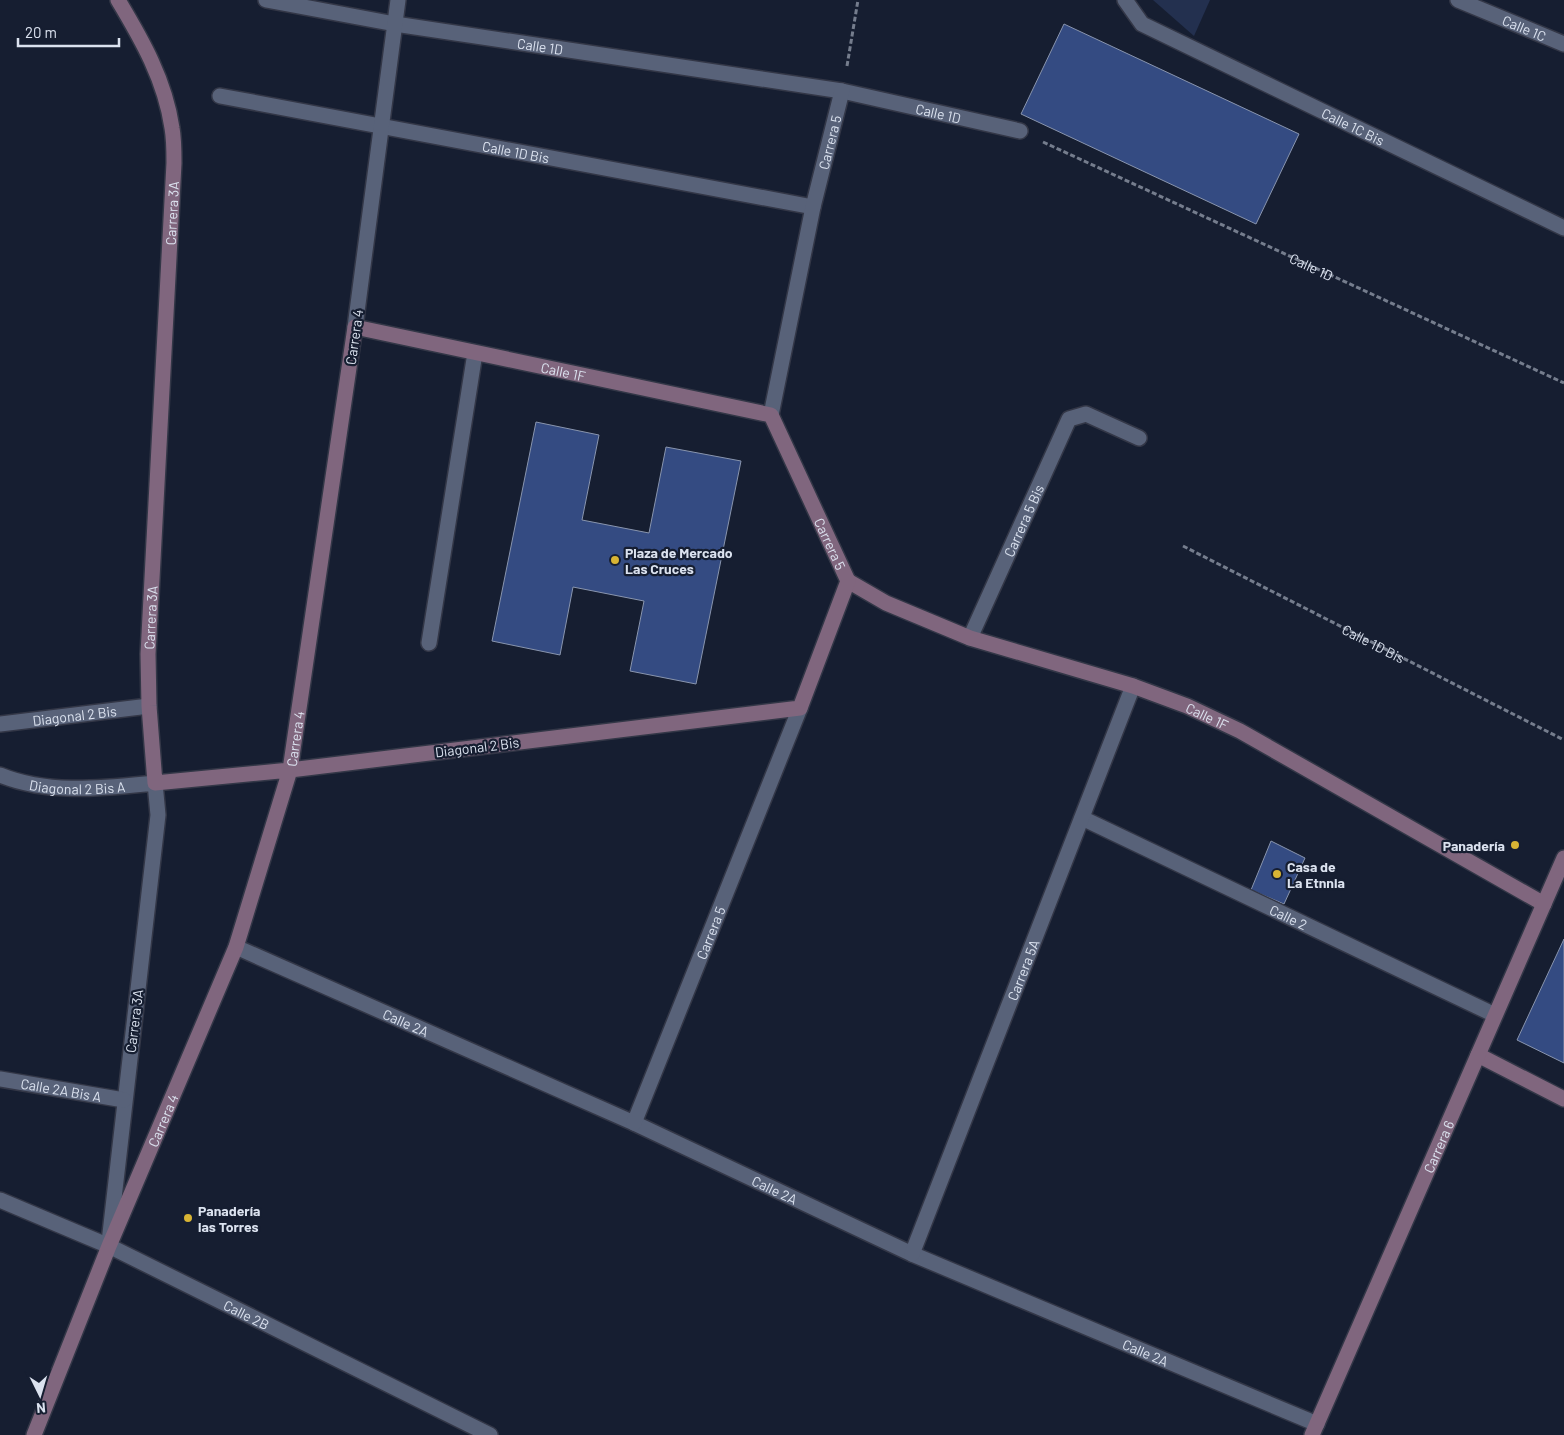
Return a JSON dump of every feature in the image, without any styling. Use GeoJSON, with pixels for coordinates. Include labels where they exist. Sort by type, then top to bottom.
{"type":"FeatureCollection","features":[{"type":"Feature","properties":{"kind":"street","name":"Carrera 3A"},"geometry":{"type":"LineString","coordinates":[[108,1246],[158,815],[148,706],[148,654],[174,163],[172,129],[163,88],[151,58],[118,0]]}},
{"type":"Feature","properties":{"kind":"street","name":"Calle 1D"},"geometry":{"type":"LineString","coordinates":[[266,0],[395,24],[842,91],[1020,131]]}},
{"type":"Feature","properties":{"kind":"street","name":"Carrera 4"},"geometry":{"type":"LineString","coordinates":[[34,1435],[108,1246],[236,947],[290,770],[355,328],[398,0]]}},
{"type":"Feature","properties":{"kind":"street","name":"Calle 1C Bis"},"geometry":{"type":"LineString","coordinates":[[1125,0],[1142,24],[1564,228]]}},
{"type":"Feature","properties":{"kind":"street","name":"Calle 1C"},"geometry":{"type":"LineString","coordinates":[[1458,0],[1564,44]]}},
{"type":"Feature","properties":{"kind":"street","name":"Carrera 5"},"geometry":{"type":"LineString","coordinates":[[634,1123],[800,708],[848,581],[771,415],[813,207],[842,91]]}},
{"type":"Feature","properties":{"kind":"street","name":"Calle 1D Bis"},"geometry":{"type":"LineString","coordinates":[[220,96],[813,207]]}},
{"type":"Feature","properties":{"kind":"street","name":"Calle 1F"},"geometry":{"type":"LineString","coordinates":[[355,328],[771,415]]}},
{"type":"Feature","properties":{"kind":"street"},"geometry":{"type":"LineString","coordinates":[[429,643],[475,353]]}},
{"type":"Feature","properties":{"kind":"street","name":"Carrera 5 Bis"},"geometry":{"type":"LineString","coordinates":[[970,638],[1069,419],[1086,414],[1139,438]]}},
{"type":"Feature","properties":{"kind":"street","name":"Calle 1F"},"geometry":{"type":"LineString","coordinates":[[848,581],[886,603],[970,638],[1133,686],[1187,706],[1240,731],[1544,904]]}},
{"type":"Feature","properties":{"kind":"street","name":"Carrera 5A"},"geometry":{"type":"LineString","coordinates":[[912,1254],[1133,686]]}},
{"type":"Feature","properties":{"kind":"street","name":"Diagonal 2 Bis"},"geometry":{"type":"LineString","coordinates":[[0,724],[148,706]]}},
{"type":"Feature","properties":{"kind":"street","name":"Diagonal 2 Bis"},"geometry":{"type":"LineString","coordinates":[[155,783],[290,770],[800,708]]}},
{"type":"Feature","properties":{"kind":"street","name":"Diagonal 2 Bis A"},"geometry":{"type":"LineString","coordinates":[[0,775],[14,780],[52,787],[87,789],[155,783]]}},
{"type":"Feature","properties":{"kind":"street","name":"Calle 2"},"geometry":{"type":"LineString","coordinates":[[1082,818],[1495,1015]]}},
{"type":"Feature","properties":{"kind":"street","name":"Carrera 6"},"geometry":{"type":"LineString","coordinates":[[1314,1429],[1564,858]]}},
{"type":"Feature","properties":{"kind":"street","name":"Calle 2A"},"geometry":{"type":"LineString","coordinates":[[236,947],[634,1123],[912,1254],[1314,1429]]}},
{"type":"Feature","properties":{"kind":"street"},"geometry":{"type":"LineString","coordinates":[[1478,1055],[1564,1098]]}},
{"type":"Feature","properties":{"kind":"street","name":"Calle 2A Bis A"},"geometry":{"type":"LineString","coordinates":[[0,1079],[124,1100]]}},
{"type":"Feature","properties":{"kind":"street","name":"Calle 2B"},"geometry":{"type":"LineString","coordinates":[[0,1200],[108,1246],[490,1435]]}},
{"type":"Feature","properties":{"kind":"path"},"geometry":{"type":"LineString","coordinates":[[842,91],[858,0]]}},
{"type":"Feature","properties":{"kind":"path","name":"Calle 1D"},"geometry":{"type":"LineString","coordinates":[[1020,131],[1564,383]]}},
{"type":"Feature","properties":{"kind":"path","name":"Calle 1D Bis"},"geometry":{"type":"LineString","coordinates":[[1184,546],[1564,740]]}},
{"type":"Feature","properties":{"kind":"shaded area"},"geometry":{"type":"Polygon","coordinates":[[[1153,0],[1210,0],[1194,36],[1153,0]]]}},
{"type":"Feature","properties":{"kind":"building"},"geometry":{"type":"Polygon","coordinates":[[[1064,24],[1299,134],[1256,224],[1021,114],[1064,24]]]}},
{"type":"Feature","properties":{"kind":"building","name":"Plaza de Mercado Las Cruces"},"geometry":{"type":"Polygon","coordinates":[[[536,422],[599,435],[582,520],[649,533],[666,447],[741,461],[696,684],[630,671],[644,601],[573,587],[560,655],[492,641],[536,422]]]}},
{"type":"Feature","properties":{"kind":"building","name":"Casa de La Etnnia"},"geometry":{"type":"Polygon","coordinates":[[[1271,841],[1305,858],[1284,904],[1251,890],[1271,841]]]}},
{"type":"Feature","properties":{"kind":"building"},"geometry":{"type":"Polygon","coordinates":[[[1564,939],[1564,1063],[1517,1040],[1564,939]]]}},
{"type":"Feature","properties":{"kind":"place","name":"Plaza de Mercado Las Cruces"},"geometry":{"type":"Point","coordinates":[615,560]}},
{"type":"Feature","properties":{"kind":"place","name":"Panadería"},"geometry":{"type":"Point","coordinates":[1515,845]}},
{"type":"Feature","properties":{"kind":"place","name":"Casa de La Etnnia"},"geometry":{"type":"Point","coordinates":[1277,874]}},
{"type":"Feature","properties":{"kind":"place","name":"Panadería las Torres"},"geometry":{"type":"Point","coordinates":[188,1218]}}]}
